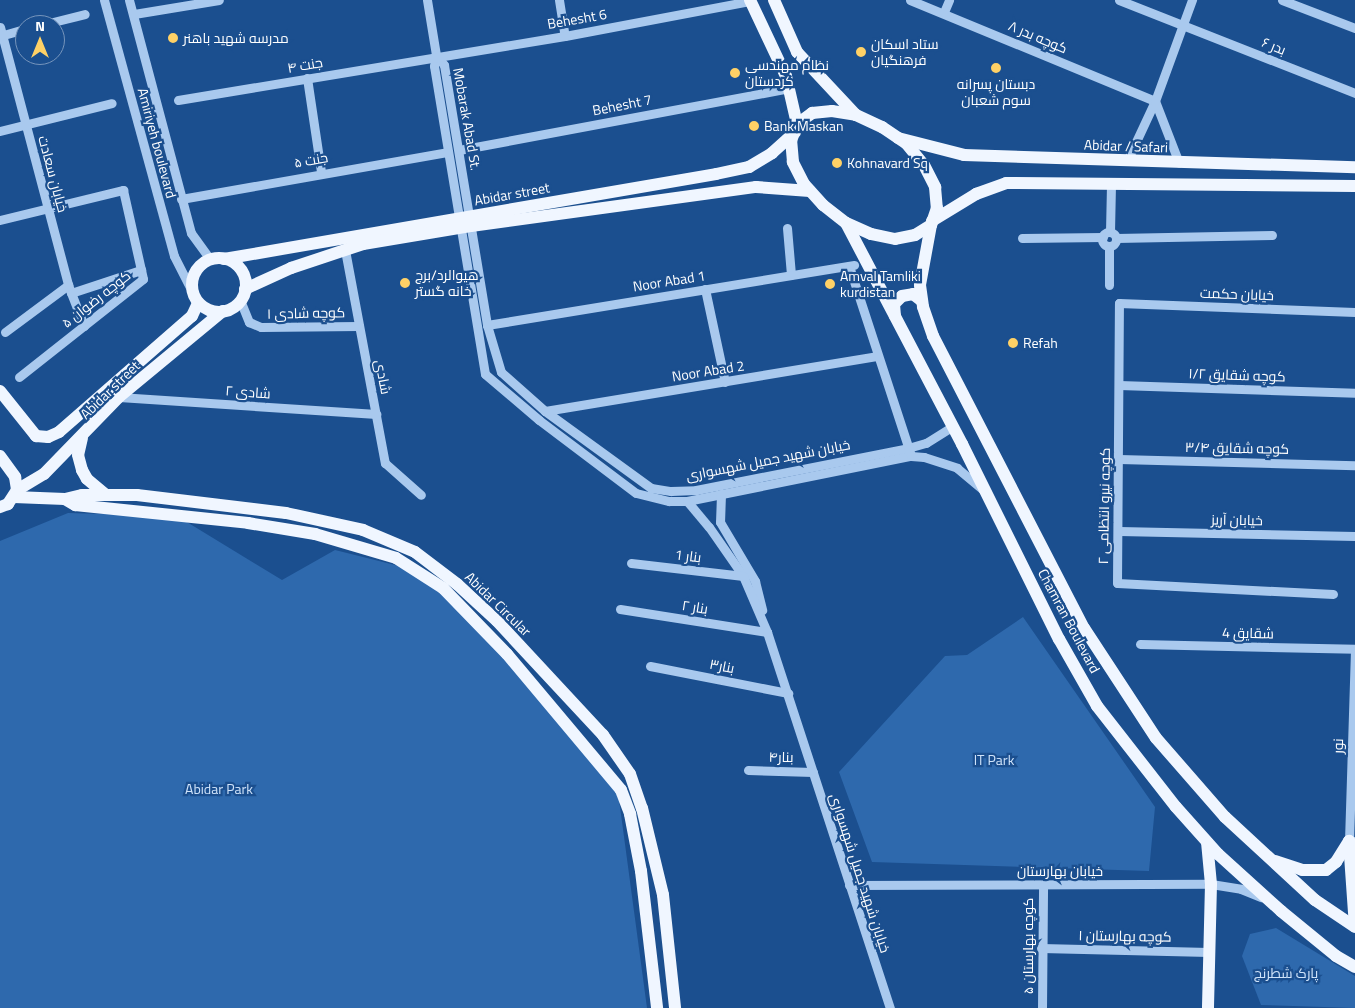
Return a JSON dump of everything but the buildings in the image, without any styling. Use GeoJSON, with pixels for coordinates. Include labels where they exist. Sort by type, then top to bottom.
{"type":"FeatureCollection","features":[{"type":"Feature","properties":{"kind":"main road"},"geometry":{"type":"LineString","coordinates":[[774,0],[798,52],[856,115],[898,138],[924,165],[935,187],[936,208],[931,223]]}},
{"type":"Feature","properties":{"kind":"main road"},"geometry":{"type":"LineString","coordinates":[[751,1],[783,64],[790,64],[797,59],[798,52]]}},
{"type":"Feature","properties":{"kind":"main road"},"geometry":{"type":"LineString","coordinates":[[779,58],[789,88],[796,128]]}},
{"type":"Feature","properties":{"kind":"main road"},"geometry":{"type":"LineString","coordinates":[[856,115],[832,111],[812,113],[796,128],[791,141],[793,162],[810,191],[846,223],[871,234],[895,239],[915,235],[976,194],[1006,183],[1355,186]]}},
{"type":"Feature","properties":{"kind":"main road","name":"Abidar street"},"geometry":{"type":"LineString","coordinates":[[243,295],[291,268],[345,250],[465,222],[749,167],[772,153],[796,128]]}},
{"type":"Feature","properties":{"kind":"main road","name":"Abidar / Safari"},"geometry":{"type":"LineString","coordinates":[[898,138],[964,155],[1355,167]]}},
{"type":"Feature","properties":{"kind":"main road","name":"Abidar street"},"geometry":{"type":"LineString","coordinates":[[217,259],[465,222],[756,187],[810,191]]}},
{"type":"Feature","properties":{"kind":"main road","name":"Chamran Boulevard"},"geometry":{"type":"LineString","coordinates":[[846,223],[953,426],[1059,640],[1097,706],[1176,807],[1207,842],[1269,900],[1336,956],[1355,967]]}},
{"type":"Feature","properties":{"kind":"main road","name":"Chamran Boulevard"},"geometry":{"type":"LineString","coordinates":[[931,223],[920,285],[922,301],[933,336],[982,435],[1084,628],[1121,688],[1156,738],[1194,782],[1270,860],[1315,900],[1355,927]]}},
{"type":"Feature","properties":{"kind":"main road"},"geometry":{"type":"LineString","coordinates":[[217,259],[243,273],[243,295],[223,311],[214,311],[198,302],[192,291],[198,268],[217,259]]}},
{"type":"Feature","properties":{"kind":"main road"},"geometry":{"type":"LineString","coordinates":[[895,316],[894,304],[902,296],[913,294],[922,301]]}},
{"type":"Feature","properties":{"kind":"main road","name":"Abidar street"},"geometry":{"type":"LineString","coordinates":[[0,391],[36,436],[48,437],[59,432],[192,316],[198,302]]}},
{"type":"Feature","properties":{"kind":"main road","name":"Abidar street"},"geometry":{"type":"LineString","coordinates":[[0,507],[16,493],[44,474],[82,438],[119,398],[223,311]]}},
{"type":"Feature","properties":{"kind":"main road"},"geometry":{"type":"LineString","coordinates":[[82,438],[78,455],[82,470],[87,479],[106,495]]}},
{"type":"Feature","properties":{"kind":"main road"},"geometry":{"type":"LineString","coordinates":[[0,456],[15,478],[16,493]]}},
{"type":"Feature","properties":{"kind":"main road","name":"Abidar Circular"},"geometry":{"type":"LineString","coordinates":[[16,493],[65,499],[106,495],[204,501],[286,513],[363,530],[415,552],[457,584],[497,621],[603,735],[630,774],[642,808],[663,895],[675,1008]]}},
{"type":"Feature","properties":{"kind":"main road","name":"Abidar Circular"},"geometry":{"type":"LineString","coordinates":[[65,499],[75,505],[248,523],[315,534],[396,558],[443,588],[508,654],[621,790],[630,814],[641,871],[657,1008]]}},
{"type":"Feature","properties":{"kind":"main road"},"geometry":{"type":"LineString","coordinates":[[1270,860],[1302,870],[1326,870],[1336,862],[1352,841]]}},
{"type":"Feature","properties":{"kind":"main road"},"geometry":{"type":"LineString","coordinates":[[1352,841],[1355,927]]}},
{"type":"Feature","properties":{"kind":"main road"},"geometry":{"type":"LineString","coordinates":[[1207,842],[1212,884],[1208,1008]]}},
{"type":"Feature","properties":{"kind":"street","name":"Amiriyeh boulevard"},"geometry":{"type":"LineString","coordinates":[[104,0],[174,256],[192,291]]}},
{"type":"Feature","properties":{"kind":"street","name":"Amiriyeh boulevard"},"geometry":{"type":"LineString","coordinates":[[130,0],[190,233],[217,259]]}},
{"type":"Feature","properties":{"kind":"street"},"geometry":{"type":"LineString","coordinates":[[134,14],[219,0]]}},
{"type":"Feature","properties":{"kind":"street","name":"Mobarak Abad St."},"geometry":{"type":"LineString","coordinates":[[427,0],[436,55],[444,65],[459,150],[465,222]]}},
{"type":"Feature","properties":{"kind":"street"},"geometry":{"type":"LineString","coordinates":[[559,0],[565,36]]}},
{"type":"Feature","properties":{"kind":"street","name":"کوچه بدر ۸"},"geometry":{"type":"LineString","coordinates":[[910,0],[944,12],[1154,101]]}},
{"type":"Feature","properties":{"kind":"street"},"geometry":{"type":"LineString","coordinates":[[944,12],[949,0]]}},
{"type":"Feature","properties":{"kind":"street","name":"بدر ۶"},"geometry":{"type":"LineString","coordinates":[[1119,0],[1355,93]]}},
{"type":"Feature","properties":{"kind":"street"},"geometry":{"type":"LineString","coordinates":[[1127,161],[1154,101],[1192,0]]}},
{"type":"Feature","properties":{"kind":"street"},"geometry":{"type":"LineString","coordinates":[[1282,0],[1355,28]]}},
{"type":"Feature","properties":{"kind":"street","name":"Behesht 6"},"geometry":{"type":"LineString","coordinates":[[436,55],[565,36],[751,1]]}},
{"type":"Feature","properties":{"kind":"street"},"geometry":{"type":"LineString","coordinates":[[65,19],[85,14]]}},
{"type":"Feature","properties":{"kind":"street"},"geometry":{"type":"LineString","coordinates":[[1,33],[15,31]]}},
{"type":"Feature","properties":{"kind":"street","name":"خیابان سعادت"},"geometry":{"type":"LineString","coordinates":[[1,33],[70,289],[84,326]]}},
{"type":"Feature","properties":{"kind":"street"},"geometry":{"type":"LineString","coordinates":[[436,55],[434,66],[447,152],[465,222]]}},
{"type":"Feature","properties":{"kind":"street","name":"جنت ۴"},"geometry":{"type":"LineString","coordinates":[[178,100],[436,55]]}},
{"type":"Feature","properties":{"kind":"street"},"geometry":{"type":"LineString","coordinates":[[307,78],[321,172]]}},
{"type":"Feature","properties":{"kind":"street","name":"Behesht 7"},"geometry":{"type":"LineString","coordinates":[[459,150],[789,88]]}},
{"type":"Feature","properties":{"kind":"street"},"geometry":{"type":"LineString","coordinates":[[1154,101],[1178,163]]}},
{"type":"Feature","properties":{"kind":"street"},"geometry":{"type":"LineString","coordinates":[[0,131],[112,104]]}},
{"type":"Feature","properties":{"kind":"street","name":"جنت ۵"},"geometry":{"type":"LineString","coordinates":[[181,199],[321,172],[447,152]]}},
{"type":"Feature","properties":{"kind":"street"},"geometry":{"type":"LineString","coordinates":[[1109,285],[1109,246],[1114,244],[1110,236],[1111,183]]}},
{"type":"Feature","properties":{"kind":"street","name":"کوچه رضوان ۵"},"geometry":{"type":"LineString","coordinates":[[18,377],[143,279],[123,190],[47,207]]}},
{"type":"Feature","properties":{"kind":"street"},"geometry":{"type":"LineString","coordinates":[[0,220],[47,207]]}},
{"type":"Feature","properties":{"kind":"street","name":"خیابان شهید جمیل شهسواری"},"geometry":{"type":"LineString","coordinates":[[465,222],[488,325],[501,372],[545,411],[651,488],[671,491],[696,490],[909,452],[957,468],[987,493]]}},
{"type":"Feature","properties":{"kind":"street","name":"خیابان شهید جمیل شهسواری"},"geometry":{"type":"LineString","coordinates":[[465,222],[485,374],[636,493],[669,501],[686,501],[721,494],[909,452],[953,426]]}},
{"type":"Feature","properties":{"kind":"street"},"geometry":{"type":"LineString","coordinates":[[786,228],[791,275]]}},
{"type":"Feature","properties":{"kind":"street"},"geometry":{"type":"LineString","coordinates":[[1022,238],[1272,235]]}},
{"type":"Feature","properties":{"kind":"street","name":"شادی"},"geometry":{"type":"LineString","coordinates":[[345,250],[385,463],[421,495]]}},
{"type":"Feature","properties":{"kind":"street","name":"Noor Abad 1"},"geometry":{"type":"LineString","coordinates":[[488,325],[852,265],[876,356]]}},
{"type":"Feature","properties":{"kind":"street"},"geometry":{"type":"LineString","coordinates":[[5,332],[70,289],[141,270]]}},
{"type":"Feature","properties":{"kind":"street"},"geometry":{"type":"LineString","coordinates":[[705,289],[725,382]]}},
{"type":"Feature","properties":{"kind":"street","name":"کوچه شادی ۱"},"geometry":{"type":"LineString","coordinates":[[243,295],[249,322],[261,327],[359,326]]}},
{"type":"Feature","properties":{"kind":"street","name":"خیابان حکمت"},"geometry":{"type":"LineString","coordinates":[[1119,303],[1355,312]]}},
{"type":"Feature","properties":{"kind":"street","name":"کوچه نیرو انتظامی ۲"},"geometry":{"type":"LineString","coordinates":[[1119,303],[1119,530],[1117,583],[1333,594]]}},
{"type":"Feature","properties":{"kind":"street"},"geometry":{"type":"LineString","coordinates":[[876,356],[909,452]]}},
{"type":"Feature","properties":{"kind":"street","name":"Noor Abad 2"},"geometry":{"type":"LineString","coordinates":[[545,411],[876,356]]}},
{"type":"Feature","properties":{"kind":"street","name":"کوچه شقایق ۱/۲"},"geometry":{"type":"LineString","coordinates":[[1119,386],[1355,393]]}},
{"type":"Feature","properties":{"kind":"street","name":"شادی ۲"},"geometry":{"type":"LineString","coordinates":[[119,398],[376,414]]}},
{"type":"Feature","properties":{"kind":"street","name":"کوچه شقایق ۳/۴"},"geometry":{"type":"LineString","coordinates":[[1119,459],[1355,465]]}},
{"type":"Feature","properties":{"kind":"street","name":"خیابان شهید جمیل شهسواری"},"geometry":{"type":"LineString","coordinates":[[721,494],[720,522],[755,581],[767,632]]}},
{"type":"Feature","properties":{"kind":"street","name":"خیابان شهید جمیل شهسواری"},"geometry":{"type":"LineString","coordinates":[[686,501],[709,527],[743,576],[767,632],[890,1008]]}},
{"type":"Feature","properties":{"kind":"street","name":"خیابان آریز"},"geometry":{"type":"LineString","coordinates":[[1119,530],[1355,536]]}},
{"type":"Feature","properties":{"kind":"street","name":"بنار 1"},"geometry":{"type":"LineString","coordinates":[[631,563],[743,576]]}},
{"type":"Feature","properties":{"kind":"street","name":"بنار ۲"},"geometry":{"type":"LineString","coordinates":[[620,609],[767,632]]}},
{"type":"Feature","properties":{"kind":"street","name":"شقایق 4"},"geometry":{"type":"LineString","coordinates":[[1140,644],[1355,650]]}},
{"type":"Feature","properties":{"kind":"street","name":"نور"},"geometry":{"type":"LineString","coordinates":[[1352,841],[1355,650]]}},
{"type":"Feature","properties":{"kind":"street","name":"بنار۳"},"geometry":{"type":"LineString","coordinates":[[650,666],[788,693]]}},
{"type":"Feature","properties":{"kind":"street","name":"بنار۴"},"geometry":{"type":"LineString","coordinates":[[748,770],[813,772]]}},
{"type":"Feature","properties":{"kind":"street","name":"کوچه بهارستان ۵"},"geometry":{"type":"LineString","coordinates":[[1042,884],[1042,1008]]}},
{"type":"Feature","properties":{"kind":"street","name":"خیابان بهارستان"},"geometry":{"type":"LineString","coordinates":[[849,885],[1212,884],[1241,889],[1269,900]]}},
{"type":"Feature","properties":{"kind":"street","name":"کوچه بهارستان ۱"},"geometry":{"type":"LineString","coordinates":[[1041,948],[1209,952]]}},
{"type":"Feature","properties":{"kind":"green space","name":"Abidar Park"},"geometry":{"type":"Polygon","coordinates":[[[68,513],[177,516],[282,580],[335,550],[423,572],[546,702],[618,792],[647,1008],[0,1008],[0,541],[68,513]]]}},
{"type":"Feature","properties":{"kind":"green space","name":"IT Park"},"geometry":{"type":"Polygon","coordinates":[[[1023,617],[1155,807],[1149,871],[872,862],[839,772],[945,656],[967,655],[1023,617]]]}},
{"type":"Feature","properties":{"kind":"green space","name":"پارک شطرنج"},"geometry":{"type":"Polygon","coordinates":[[[1276,928],[1355,976],[1355,1008],[1261,1005],[1242,956],[1250,934],[1276,928]]]}},
{"type":"Feature","properties":{"kind":"place","name":"مدرسه شهید باهنر"},"geometry":{"type":"Point","coordinates":[173,38]}},
{"type":"Feature","properties":{"kind":"place","name":"ستاد اسکان فرهنگیان"},"geometry":{"type":"Point","coordinates":[861,52]}},
{"type":"Feature","properties":{"kind":"place","name":"دبستان پسرانه سوم شعبان"},"geometry":{"type":"Point","coordinates":[996,68]}},
{"type":"Feature","properties":{"kind":"place","name":"نظام مهندسی کردستان"},"geometry":{"type":"Point","coordinates":[735,73]}},
{"type":"Feature","properties":{"kind":"place","name":"Bank Maskan"},"geometry":{"type":"Point","coordinates":[754,126]}},
{"type":"Feature","properties":{"kind":"place","name":"Kohnavard Sq"},"geometry":{"type":"Point","coordinates":[837,163]}},
{"type":"Feature","properties":{"kind":"place","name":"هیوالرد/برج خانه گستر"},"geometry":{"type":"Point","coordinates":[405,283]}},
{"type":"Feature","properties":{"kind":"place","name":"Amval Tamliki kurdistan"},"geometry":{"type":"Point","coordinates":[830,284]}},
{"type":"Feature","properties":{"kind":"place","name":"Refah"},"geometry":{"type":"Point","coordinates":[1013,343]}}]}
